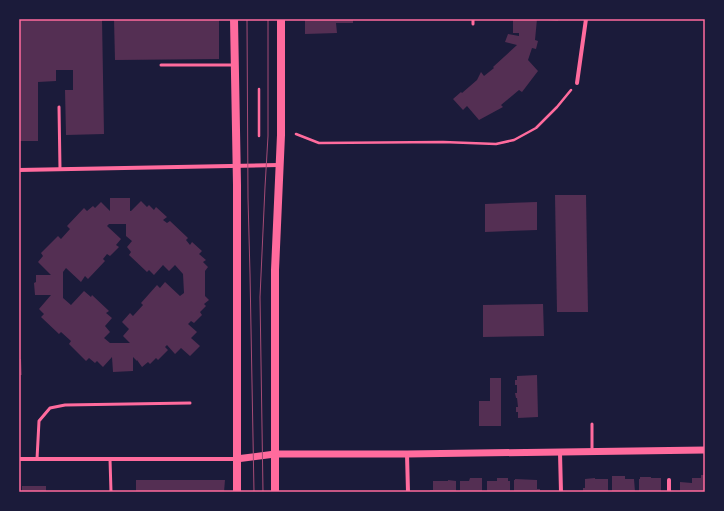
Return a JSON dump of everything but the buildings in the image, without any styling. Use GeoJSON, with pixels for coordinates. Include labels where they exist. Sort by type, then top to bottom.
{"type":"FeatureCollection","features":[{"type":"Feature","properties":{"kind":"main road"},"geometry":{"type":"LineString","coordinates":[[234,19],[237,185],[237,492]]}},
{"type":"Feature","properties":{"kind":"main road"},"geometry":{"type":"LineString","coordinates":[[275,492],[275,270],[281,135],[281,19]]}},
{"type":"Feature","properties":{"kind":"street"},"geometry":{"type":"LineString","coordinates":[[577,83],[586,19]]}},
{"type":"Feature","properties":{"kind":"street"},"geometry":{"type":"LineString","coordinates":[[19,170],[280,165]]}},
{"type":"Feature","properties":{"kind":"street"},"geometry":{"type":"LineString","coordinates":[[19,458],[236,459],[275,454],[407,454],[705,450]]}},
{"type":"Feature","properties":{"kind":"street"},"geometry":{"type":"LineString","coordinates":[[560,452],[561,492]]}},
{"type":"Feature","properties":{"kind":"street"},"geometry":{"type":"LineString","coordinates":[[407,454],[408,492]]}},
{"type":"Feature","properties":{"kind":"street"},"geometry":{"type":"LineString","coordinates":[[669,480],[669,492]]}},
{"type":"Feature","properties":{"kind":"lane"},"geometry":{"type":"LineString","coordinates":[[473,19],[473,24]]}},
{"type":"Feature","properties":{"kind":"lane"},"geometry":{"type":"LineString","coordinates":[[161,65],[234,65]]}},
{"type":"Feature","properties":{"kind":"lane"},"geometry":{"type":"LineString","coordinates":[[59,107],[60,169]]}},
{"type":"Feature","properties":{"kind":"lane"},"geometry":{"type":"LineString","coordinates":[[37,458],[39,421],[50,408],[65,405],[190,403]]}},
{"type":"Feature","properties":{"kind":"lane"},"geometry":{"type":"LineString","coordinates":[[592,424],[592,452]]}},
{"type":"Feature","properties":{"kind":"lane"},"geometry":{"type":"LineString","coordinates":[[110,459],[111,492]]}},
{"type":"Feature","properties":{"kind":"path"},"geometry":{"type":"LineString","coordinates":[[296,134],[319,143],[442,142],[496,144],[514,140],[536,128],[577,83]]}},
{"type":"Feature","properties":{"kind":"path"},"geometry":{"type":"LineString","coordinates":[[259,89],[259,136]]}},
{"type":"Feature","properties":{"kind":"tram line"},"geometry":{"type":"LineString","coordinates":[[247,19],[248,198],[254,492]]}},
{"type":"Feature","properties":{"kind":"tram line"},"geometry":{"type":"LineString","coordinates":[[263,492],[260,297],[268,136],[268,19]]}}]}
